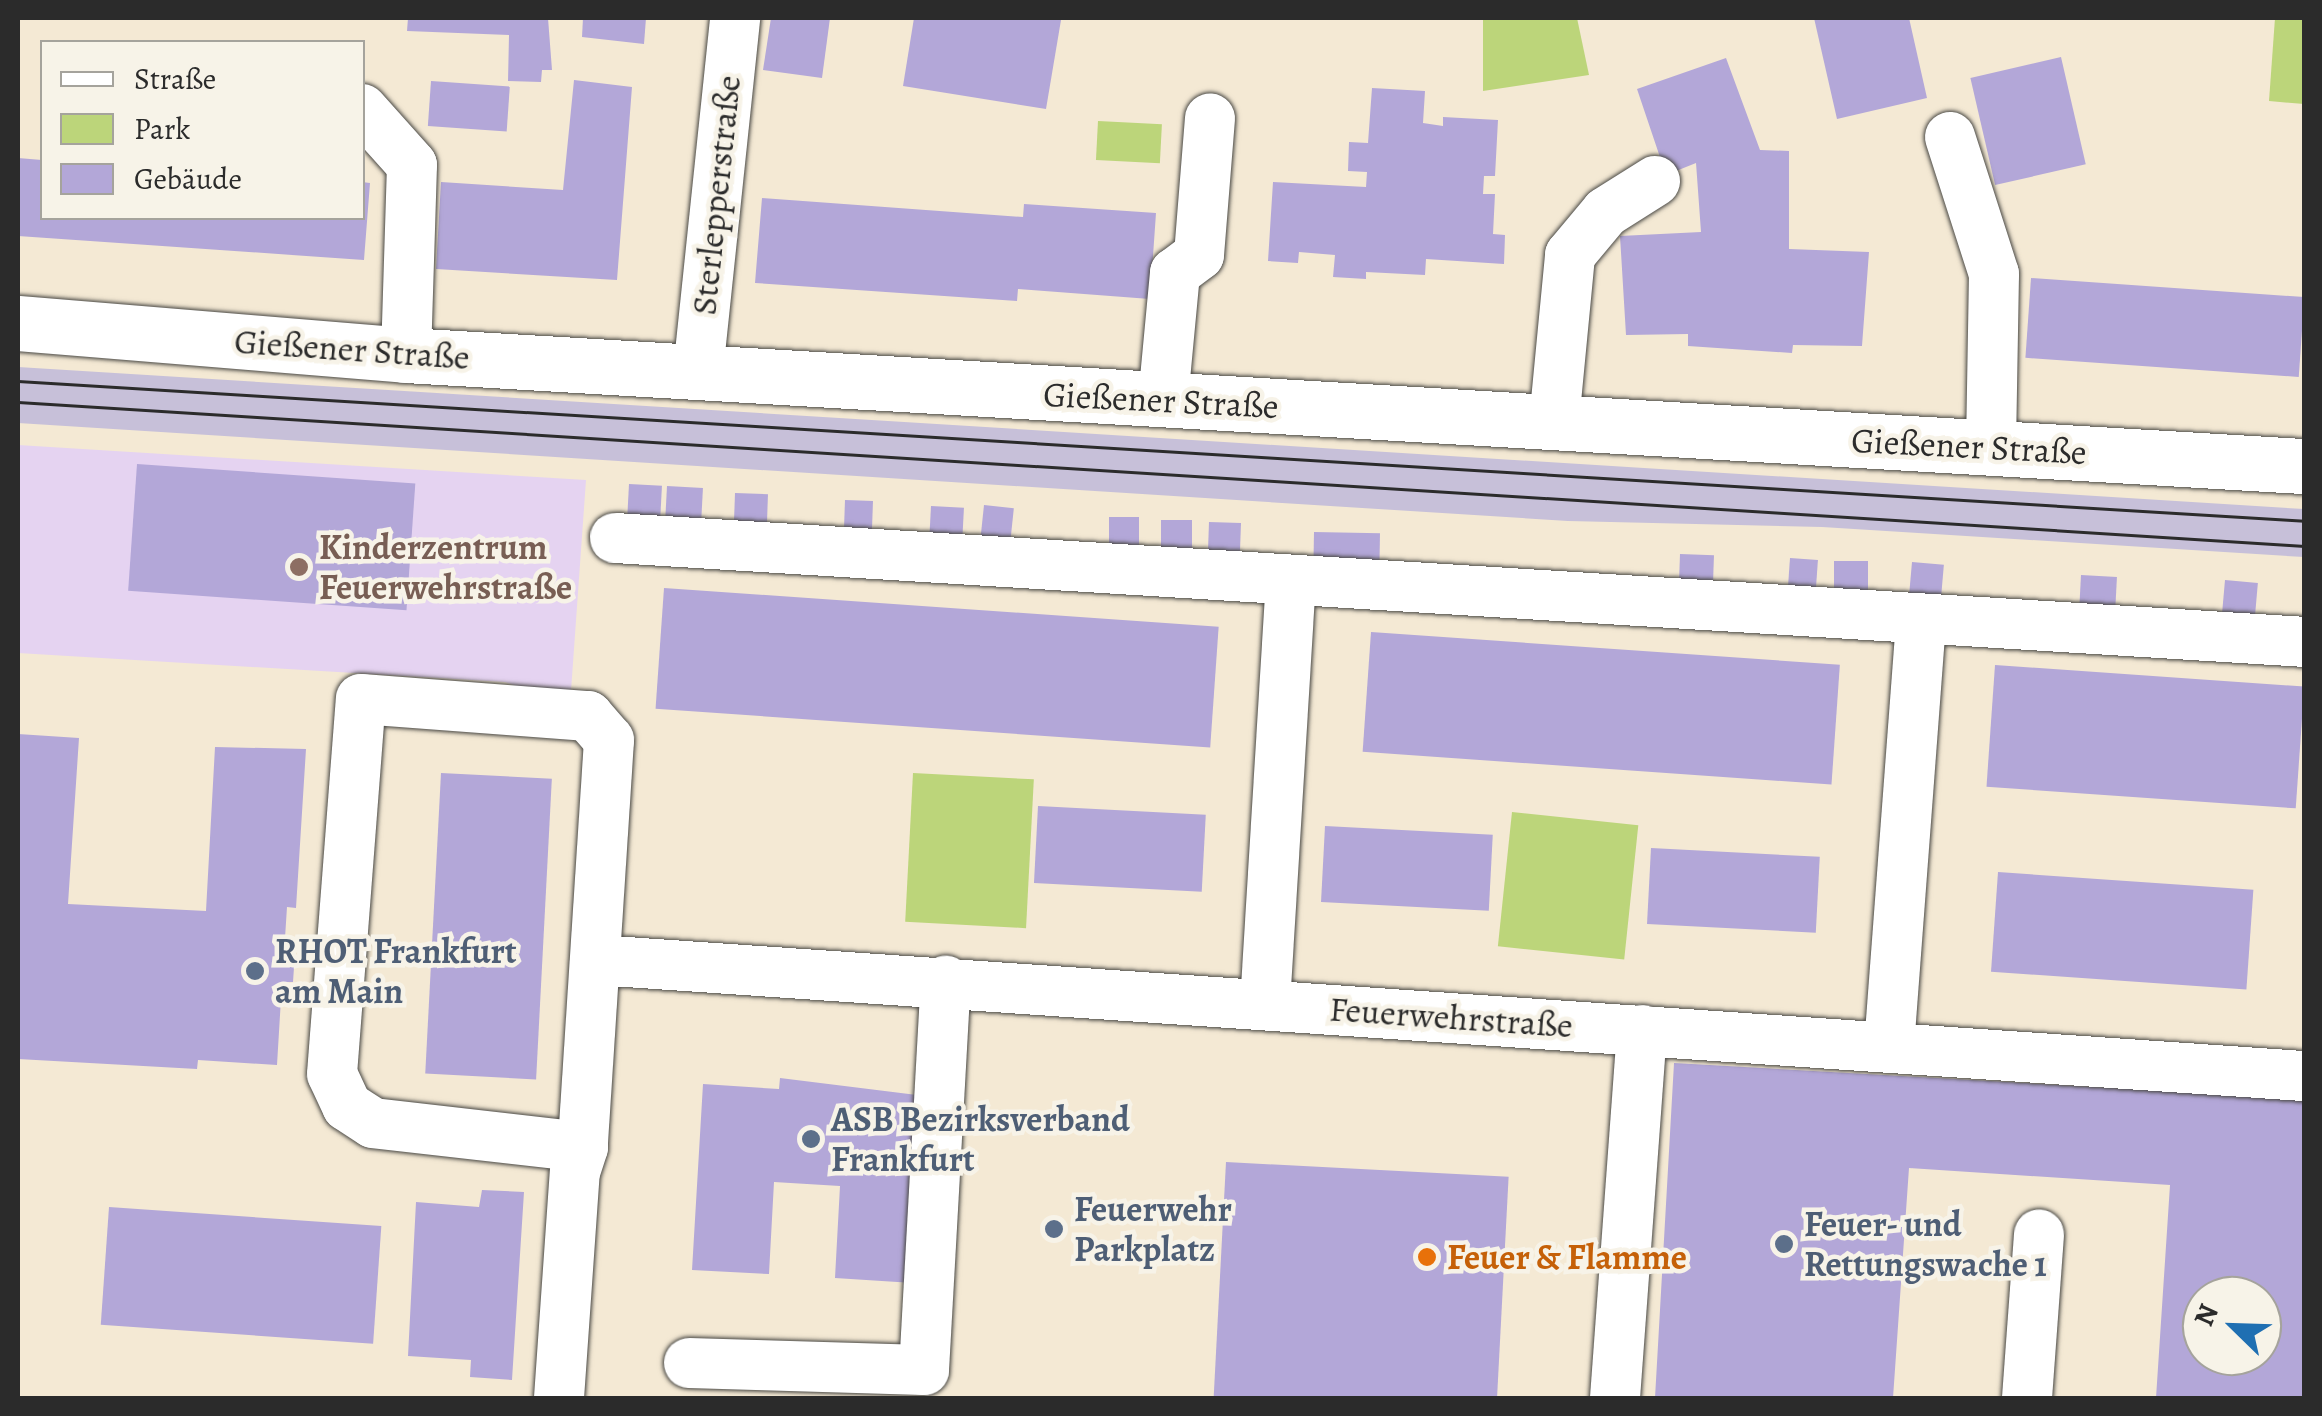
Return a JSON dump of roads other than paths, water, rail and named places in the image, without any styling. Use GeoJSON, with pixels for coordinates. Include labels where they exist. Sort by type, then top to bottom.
{"type":"FeatureCollection","features":[{"type":"Feature","properties":{"kind":"main road","name":"Gießener Straße"},"geometry":{"type":"LineString","coordinates":[[18,323],[406,355],[2304,466]]}},
{"type":"Feature","properties":{"kind":"street","name":"Sterlepperstraße"},"geometry":{"type":"LineString","coordinates":[[698,372],[735,18]]}},
{"type":"Feature","properties":{"kind":"street"},"geometry":{"type":"LineString","coordinates":[[365,113],[412,164],[406,355]]}},
{"type":"Feature","properties":{"kind":"street"},"geometry":{"type":"LineString","coordinates":[[1163,400],[1175,273],[1199,255],[1210,118]]}},
{"type":"Feature","properties":{"kind":"street"},"geometry":{"type":"LineString","coordinates":[[1950,137],[1994,274],[1991,447]]}},
{"type":"Feature","properties":{"kind":"street"},"geometry":{"type":"LineString","coordinates":[[1554,422],[1570,255],[1606,212],[1656,182]]}},
{"type":"Feature","properties":{"kind":"street"},"geometry":{"type":"LineString","coordinates":[[615,538],[1921,622],[2304,642]]}},
{"type":"Feature","properties":{"kind":"street"},"geometry":{"type":"LineString","coordinates":[[1265,1004],[1291,582]]}},
{"type":"Feature","properties":{"kind":"street"},"geometry":{"type":"LineString","coordinates":[[1889,1047],[1921,622]]}},
{"type":"Feature","properties":{"kind":"street"},"geometry":{"type":"LineString","coordinates":[[559,1398],[575,1172],[583,1147],[608,740],[588,716],[361,699],[332,1074],[347,1106],[373,1123],[583,1147]]}},
{"type":"Feature","properties":{"kind":"street","name":"Feuerwehrstraße"},"geometry":{"type":"LineString","coordinates":[[596,960],[2304,1076]]}},
{"type":"Feature","properties":{"kind":"street"},"geometry":{"type":"LineString","coordinates":[[689,1363],[924,1370],[946,981]]}},
{"type":"Feature","properties":{"kind":"street"},"geometry":{"type":"LineString","coordinates":[[1616,1398],[1642,1030]]}},
{"type":"Feature","properties":{"kind":"street"},"geometry":{"type":"LineString","coordinates":[[2027,1398],[2039,1234]]}},
{"type":"Feature","properties":{"kind":"tram line"},"geometry":{"type":"LineString","coordinates":[[18,381],[2304,521]]}},
{"type":"Feature","properties":{"kind":"tram line"},"geometry":{"type":"LineString","coordinates":[[18,402],[2304,546]]}},
{"type":"Feature","properties":{"kind":"place","name":"Kinderzentrum Feuerwehrstraße"},"geometry":{"type":"Point","coordinates":[299,567]}},
{"type":"Feature","properties":{"kind":"place","name":"RHOT Frankfurt am Main"},"geometry":{"type":"Point","coordinates":[255,971]}},
{"type":"Feature","properties":{"kind":"place","name":"ASB Bezirksverband Frankfurt"},"geometry":{"type":"Point","coordinates":[811,1139]}},
{"type":"Feature","properties":{"kind":"place","name":"Feuerwehr Parkplatz"},"geometry":{"type":"Point","coordinates":[1054,1229]}},
{"type":"Feature","properties":{"kind":"place","name":"Feuer- und Rettungswache 1"},"geometry":{"type":"Point","coordinates":[1784,1244]}},
{"type":"Feature","properties":{"kind":"place","name":"Feuer & Flamme"},"geometry":{"type":"Point","coordinates":[1427,1257]}}]}
